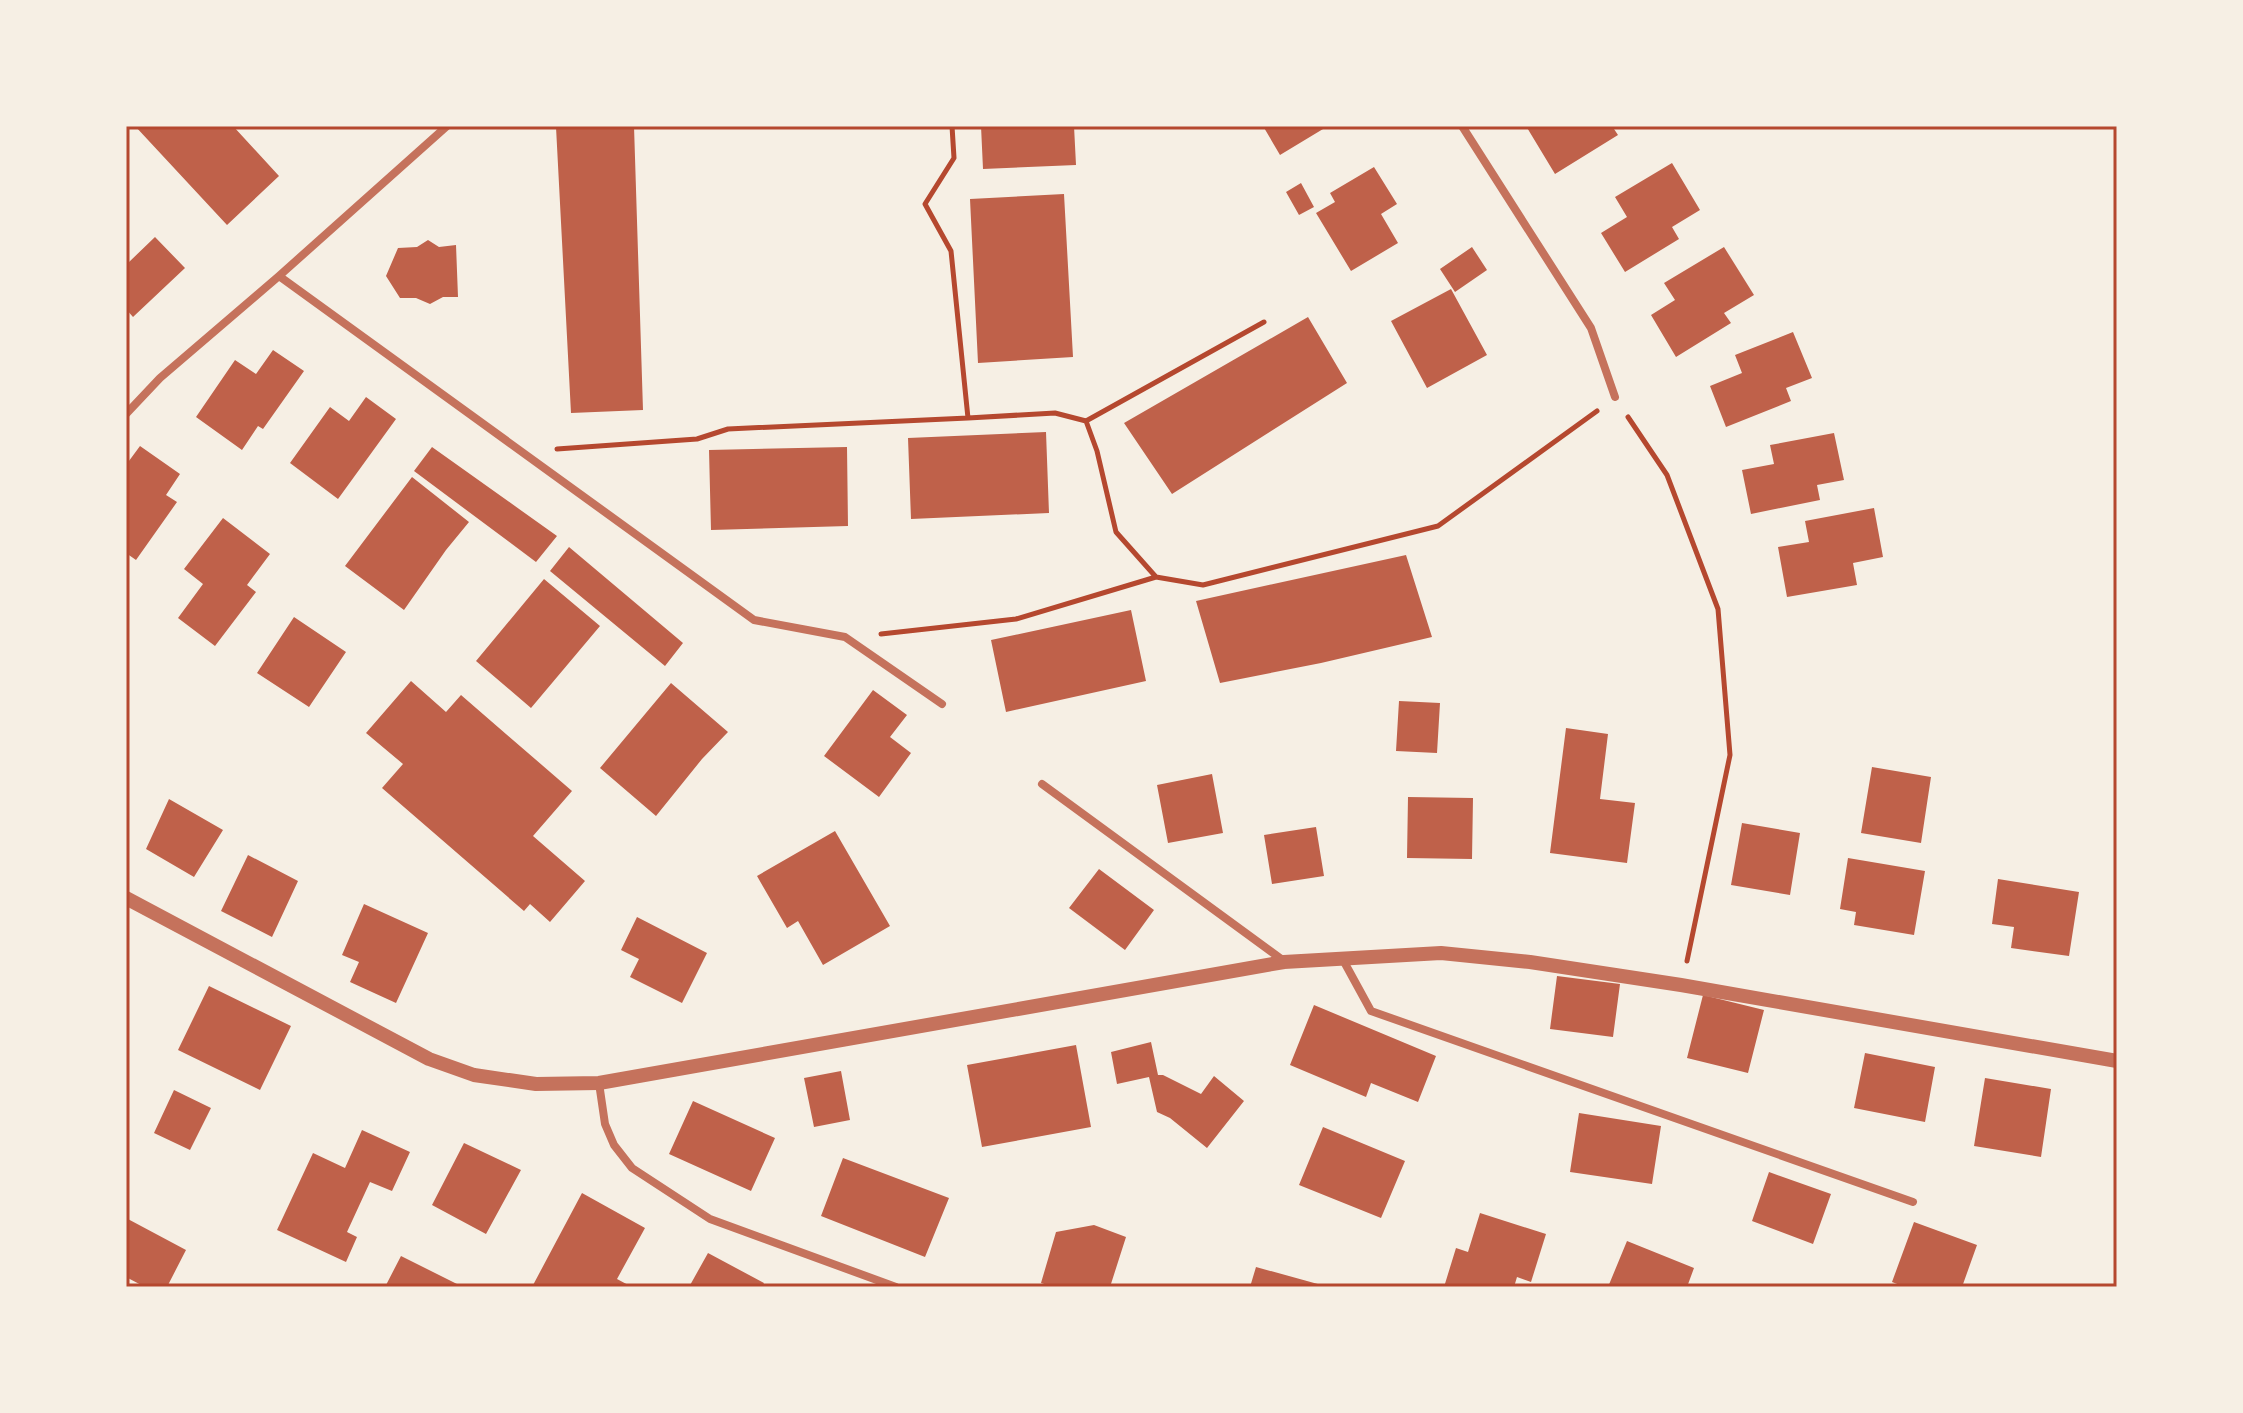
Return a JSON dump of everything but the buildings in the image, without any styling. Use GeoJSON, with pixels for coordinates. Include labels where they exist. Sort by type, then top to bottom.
{"type":"FeatureCollection","features":[{"type":"Feature","properties":{"kind":"street"},"geometry":{"type":"LineString","coordinates":[[126,414],[160,378],[447,126]]}},
{"type":"Feature","properties":{"kind":"street"},"geometry":{"type":"LineString","coordinates":[[1462,126],[1591,328],[1615,397]]}},
{"type":"Feature","properties":{"kind":"street"},"geometry":{"type":"LineString","coordinates":[[279,276],[754,620],[845,637],[942,704]]}},
{"type":"Feature","properties":{"kind":"street"},"geometry":{"type":"LineString","coordinates":[[1042,784],[1284,962]]}},
{"type":"Feature","properties":{"kind":"street"},"geometry":{"type":"LineString","coordinates":[[126,898],[429,1059],[474,1075],[536,1084],[599,1083],[1284,962],[1441,953],[1530,962],[1681,985],[2117,1061]]}},
{"type":"Feature","properties":{"kind":"street"},"geometry":{"type":"LineString","coordinates":[[1342,957],[1371,1011],[1913,1202]]}},
{"type":"Feature","properties":{"kind":"street"},"geometry":{"type":"LineString","coordinates":[[599,1083],[605,1124],[614,1145],[632,1168],[710,1219],[896,1287]]}},
{"type":"Feature","properties":{"kind":"path"},"geometry":{"type":"LineString","coordinates":[[952,126],[954,158],[925,204],[951,251],[968,418]]}},
{"type":"Feature","properties":{"kind":"path"},"geometry":{"type":"LineString","coordinates":[[520,451],[697,439],[728,429],[1055,413],[1086,421],[1264,322]]}},
{"type":"Feature","properties":{"kind":"path"},"geometry":{"type":"LineString","coordinates":[[845,637],[1016,619],[1156,577],[1203,585],[1438,526],[1615,397],[1667,475],[1718,609],[1730,755],[1681,985]]}},
{"type":"Feature","properties":{"kind":"path"},"geometry":{"type":"LineString","coordinates":[[1086,421],[1097,451],[1116,532],[1156,577]]}}]}
